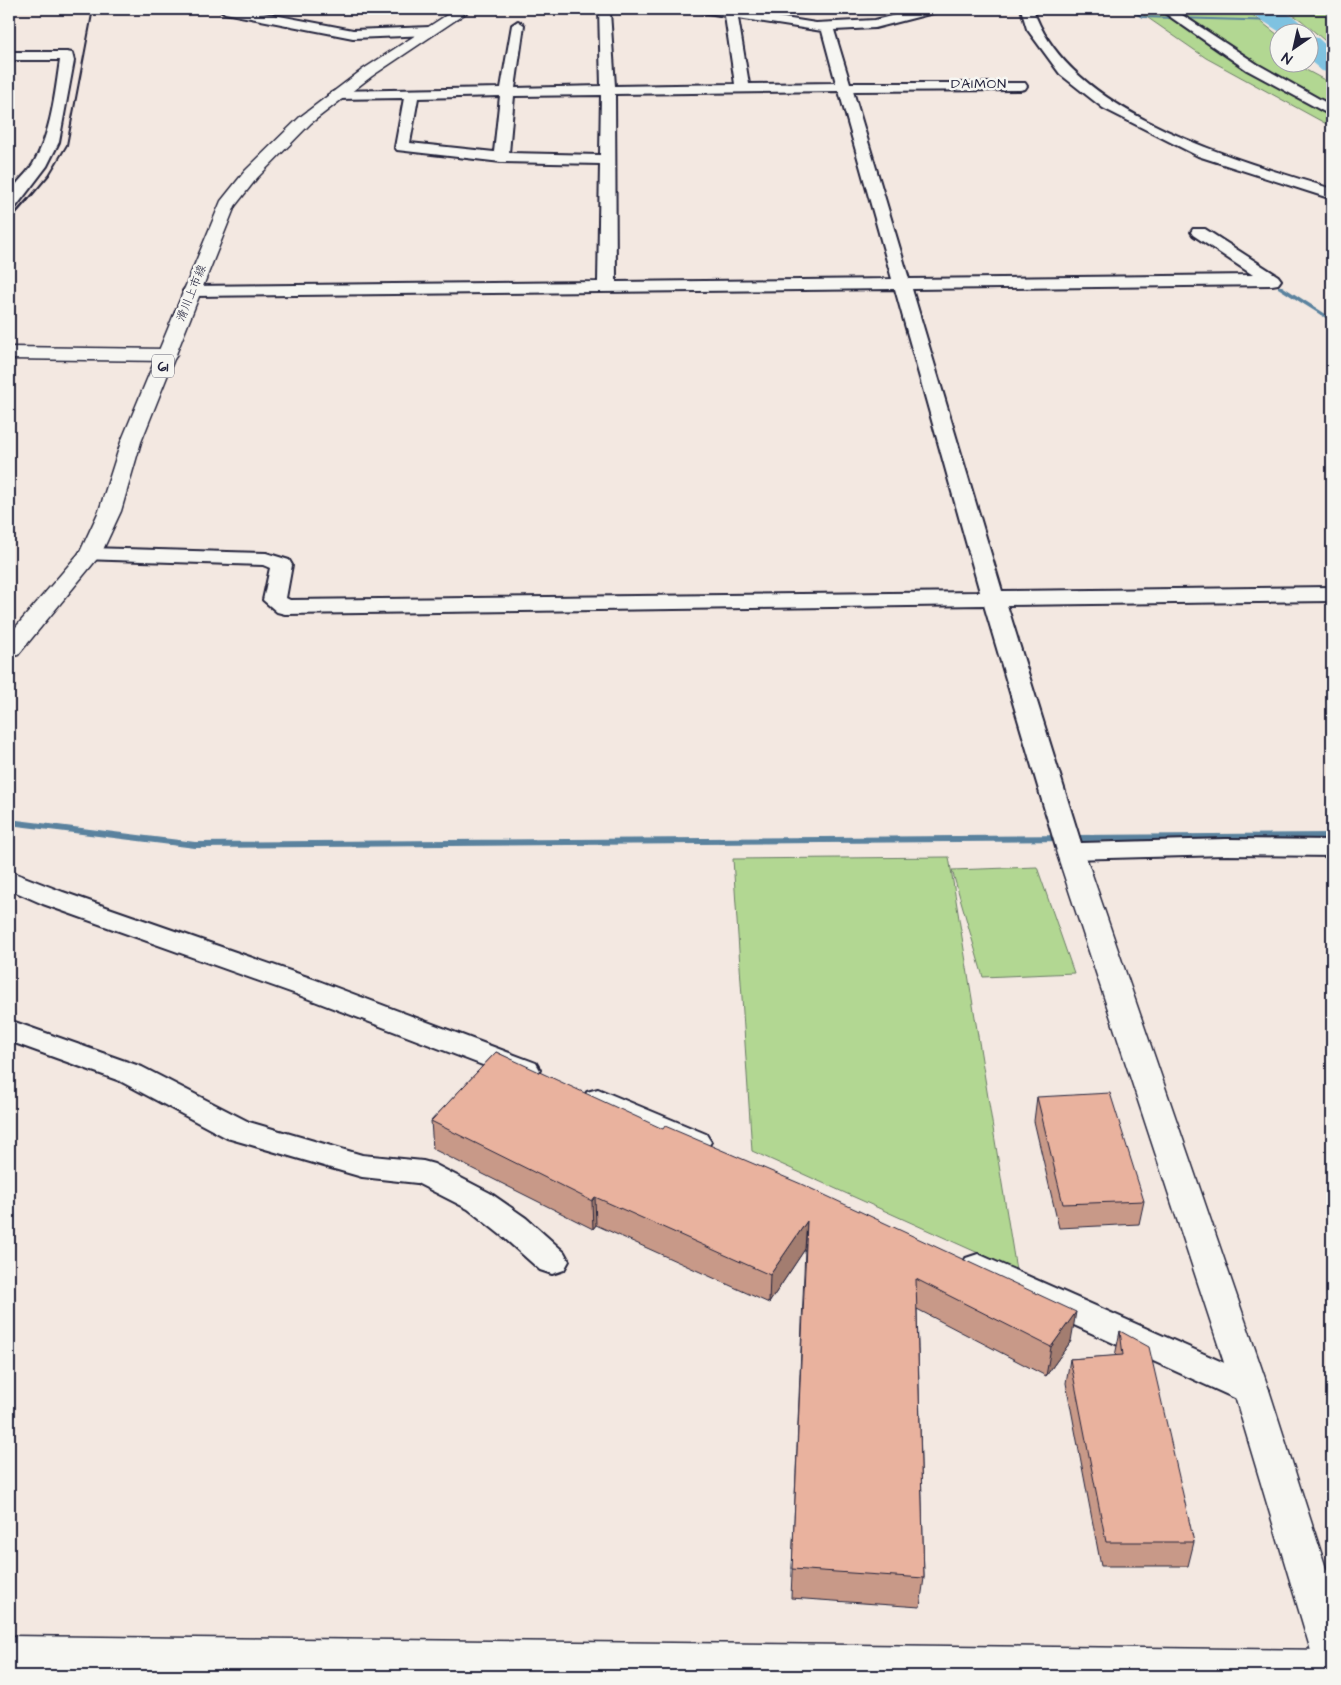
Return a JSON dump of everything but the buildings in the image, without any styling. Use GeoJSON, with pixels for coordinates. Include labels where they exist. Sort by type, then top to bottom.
{"type":"FeatureCollection","features":[{"type":"Feature","properties":{"kind":"main road","name":"滑川上市線"},"geometry":{"type":"LineString","coordinates":[[9,650],[90,554],[110,511],[131,442],[227,205],[236,191],[274,148],[335,95],[465,9]]}},
{"type":"Feature","properties":{"kind":"main road"},"geometry":{"type":"LineString","coordinates":[[9,353],[167,355]]}},
{"type":"Feature","properties":{"kind":"main road"},"geometry":{"type":"LineString","coordinates":[[1070,851],[1251,1390],[1332,1651]]}},
{"type":"Feature","properties":{"kind":"main road"},"geometry":{"type":"LineString","coordinates":[[9,1655],[353,1660],[828,1662],[1332,1669]]}},
{"type":"Feature","properties":{"kind":"street"},"geometry":{"type":"LineString","coordinates":[[225,9],[353,34],[430,31]]}},
{"type":"Feature","properties":{"kind":"street"},"geometry":{"type":"LineString","coordinates":[[607,9],[604,10],[608,90],[607,286]]}},
{"type":"Feature","properties":{"kind":"street"},"geometry":{"type":"LineString","coordinates":[[706,9],[809,26],[826,27],[875,24],[933,9]]}},
{"type":"Feature","properties":{"kind":"street"},"geometry":{"type":"LineString","coordinates":[[1027,9],[1033,29],[1064,71],[1108,105],[1203,153],[1332,194]]}},
{"type":"Feature","properties":{"kind":"street"},"geometry":{"type":"LineString","coordinates":[[1165,9],[1252,67],[1332,112]]}},
{"type":"Feature","properties":{"kind":"street"},"geometry":{"type":"LineString","coordinates":[[735,14],[730,18],[743,88]]}},
{"type":"Feature","properties":{"kind":"street"},"geometry":{"type":"LineString","coordinates":[[501,157],[507,92],[518,25]]}},
{"type":"Feature","properties":{"kind":"street"},"geometry":{"type":"LineString","coordinates":[[826,27],[900,284],[1070,851],[1226,847],[1332,848]]}},
{"type":"Feature","properties":{"kind":"street"},"geometry":{"type":"LineString","coordinates":[[9,56],[67,56],[68,61],[52,142],[39,166],[9,205]]}},
{"type":"Feature","properties":{"kind":"street"},"geometry":{"type":"LineString","coordinates":[[335,95],[743,88],[1020,86]]}},
{"type":"Feature","properties":{"kind":"street"},"geometry":{"type":"LineString","coordinates":[[412,94],[402,147],[501,157],[608,160]]}},
{"type":"Feature","properties":{"kind":"street"},"geometry":{"type":"LineString","coordinates":[[192,291],[1272,280],[1199,232]]}},
{"type":"Feature","properties":{"kind":"street"},"geometry":{"type":"LineString","coordinates":[[90,554],[266,559],[281,565],[274,600],[285,607],[1332,594]]}},
{"type":"Feature","properties":{"kind":"street"},"geometry":{"type":"LineString","coordinates":[[9,879],[53,898],[306,987],[563,1085],[718,1152]]}},
{"type":"Feature","properties":{"kind":"street"},"geometry":{"type":"LineString","coordinates":[[9,1030],[131,1074],[238,1130],[362,1166],[423,1172],[478,1201],[514,1227],[552,1261]]}},
{"type":"Feature","properties":{"kind":"street"},"geometry":{"type":"LineString","coordinates":[[952,1256],[1251,1390]]}},
{"type":"Feature","properties":{"kind":"green space"},"geometry":{"type":"Polygon","coordinates":[[[1135,9],[1245,9],[1268,27],[1268,72],[1310,72],[1332,84],[1332,127],[1206,58],[1135,9]]]}},
{"type":"Feature","properties":{"kind":"green space"},"geometry":{"type":"Polygon","coordinates":[[[1283,9],[1332,9],[1332,47],[1318,35],[1318,22],[1303,22],[1283,9]]]}},
{"type":"Feature","properties":{"kind":"green space"},"geometry":{"type":"Polygon","coordinates":[[[949,857],[1016,1270],[752,1151],[733,859],[949,857]]]}},
{"type":"Feature","properties":{"kind":"green space"},"geometry":{"type":"Polygon","coordinates":[[[1037,867],[1074,973],[983,977],[952,870],[1037,867]]]}},
{"type":"Feature","properties":{"kind":"waterway"},"geometry":{"type":"LineString","coordinates":[[1129,9],[1142,17],[1282,21]]}},
{"type":"Feature","properties":{"kind":"waterway"},"geometry":{"type":"LineString","coordinates":[[1261,9],[1283,22]]}},
{"type":"Feature","properties":{"kind":"waterway"},"geometry":{"type":"LineString","coordinates":[[1318,53],[1332,65]]}},
{"type":"Feature","properties":{"kind":"waterway"},"geometry":{"type":"LineString","coordinates":[[1280,287],[1332,320]]}},
{"type":"Feature","properties":{"kind":"waterway"},"geometry":{"type":"LineString","coordinates":[[9,822],[195,845],[1332,836]]}},
{"type":"Feature","properties":{"kind":"railway"},"geometry":{"type":"LineString","coordinates":[[27,201],[49,175],[67,145],[93,9]]}},
{"type":"Feature","properties":{"kind":"railway"},"geometry":{"type":"LineString","coordinates":[[9,221],[28,199]]}},
{"type":"Feature","properties":{"kind":"district","name":"DAIMON"},"geometry":{"type":"Point","coordinates":[979,83]}}]}
